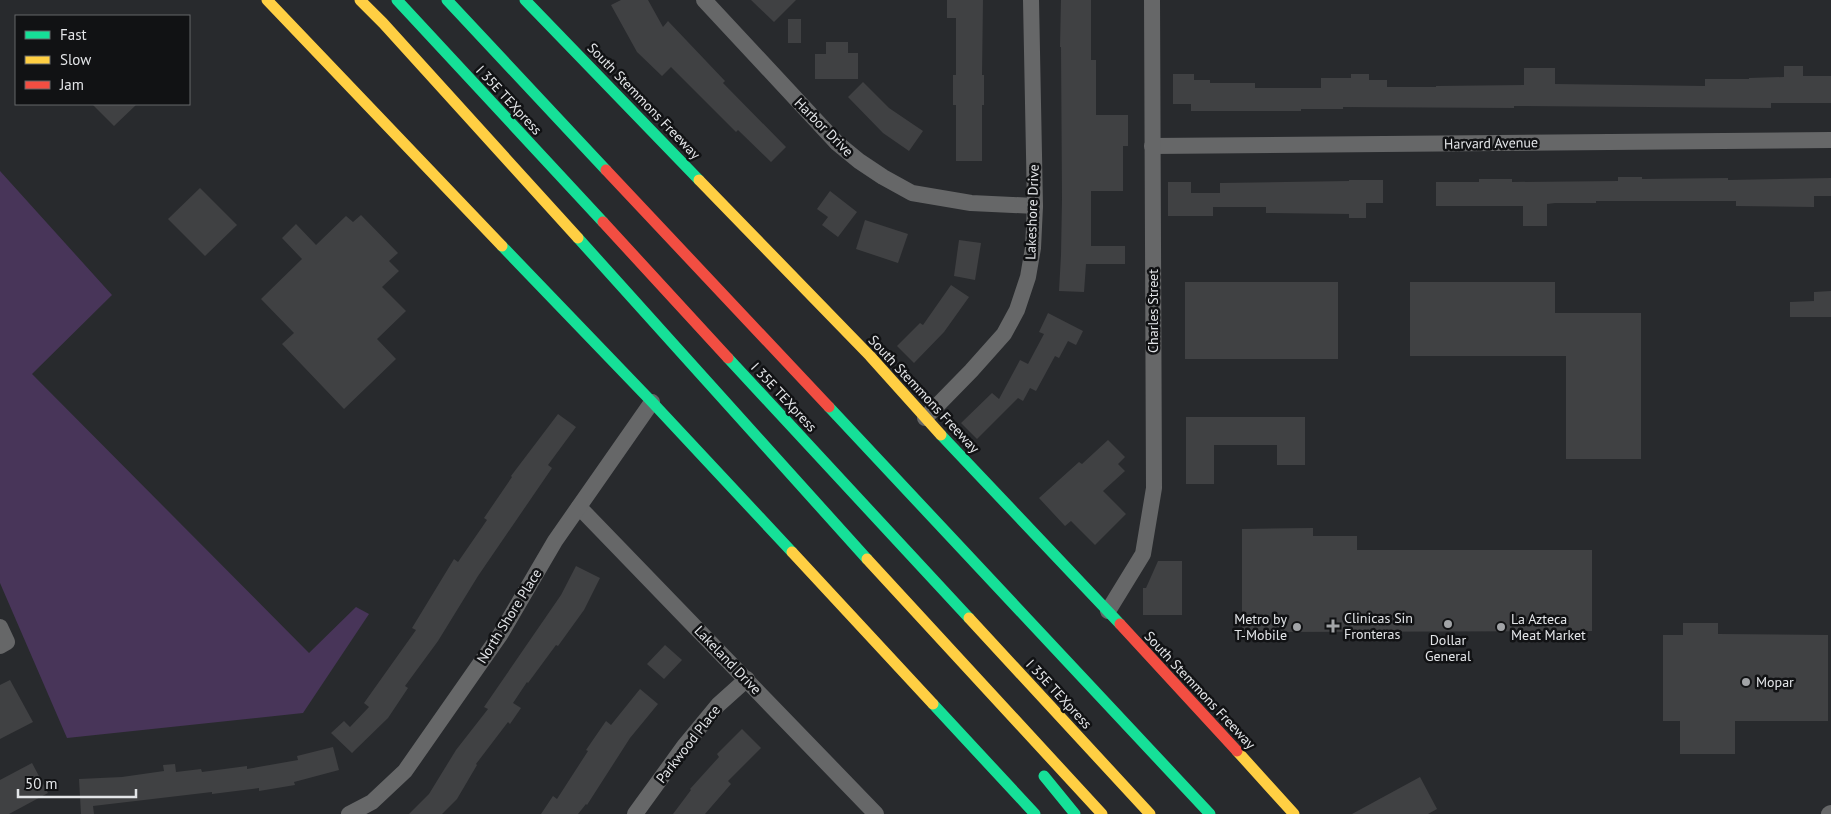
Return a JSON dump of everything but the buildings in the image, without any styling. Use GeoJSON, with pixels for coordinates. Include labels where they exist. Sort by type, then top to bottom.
{"type":"FeatureCollection","features":[{"type":"Feature","properties":{"kind":"main road"},"geometry":{"type":"LineString","coordinates":[[267,0],[652,402],[1035,814]]}},
{"type":"Feature","properties":{"kind":"main road"},"geometry":{"type":"LineString","coordinates":[[349,0],[383,23]]}},
{"type":"Feature","properties":{"kind":"main road"},"geometry":{"type":"LineString","coordinates":[[360,0],[383,23],[851,541],[1102,814]]}},
{"type":"Feature","properties":{"kind":"main road","name":"I 35E TEXpress"},"geometry":{"type":"LineString","coordinates":[[397,0],[1150,814]]}},
{"type":"Feature","properties":{"kind":"main road"},"geometry":{"type":"LineString","coordinates":[[447,0],[1101,699],[1214,811]]}},
{"type":"Feature","properties":{"kind":"main road","name":"South Stemmons Freeway"},"geometry":{"type":"LineString","coordinates":[[525,0],[870,356],[925,418],[1108,611],[1294,814]]}},
{"type":"Feature","properties":{"kind":"main road"},"geometry":{"type":"LineString","coordinates":[[534,76],[694,264]]}},
{"type":"Feature","properties":{"kind":"main road"},"geometry":{"type":"LineString","coordinates":[[851,541],[982,700]]}},
{"type":"Feature","properties":{"kind":"main road"},"geometry":{"type":"LineString","coordinates":[[1038,768],[1075,814]]}},
{"type":"Feature","properties":{"kind":"street","name":"Harbor Drive"},"geometry":{"type":"LineString","coordinates":[[704,0],[837,143],[883,177],[912,193],[971,203],[1035,206]]}},
{"type":"Feature","properties":{"kind":"street","name":"Lakeshore Drive"},"geometry":{"type":"LineString","coordinates":[[925,418],[1004,334],[1017,310],[1028,277],[1033,248],[1035,206],[1031,0]]}},
{"type":"Feature","properties":{"kind":"street","name":"Charles Street"},"geometry":{"type":"LineString","coordinates":[[1108,611],[1143,554],[1154,488],[1152,0]]}},
{"type":"Feature","properties":{"kind":"street","name":"Harvard Avenue"},"geometry":{"type":"LineString","coordinates":[[1152,146],[1831,140]]}},
{"type":"Feature","properties":{"kind":"street","name":"North Shore Place"},"geometry":{"type":"LineString","coordinates":[[349,814],[372,802],[405,771],[500,635],[555,541],[652,402]]}},
{"type":"Feature","properties":{"kind":"street","name":"Lakeland Drive"},"geometry":{"type":"LineString","coordinates":[[579,506],[876,814]]}},
{"type":"Feature","properties":{"kind":"street"},"geometry":{"type":"LineString","coordinates":[[0,627],[3,644]]}},
{"type":"Feature","properties":{"kind":"street","name":"Parkwood Place"},"geometry":{"type":"LineString","coordinates":[[635,814],[685,745],[718,705],[746,679]]}},
{"type":"Feature","properties":{"kind":"shaded area"},"geometry":{"type":"Polygon","coordinates":[[[0,171],[112,295],[32,374],[309,653],[356,607],[369,614],[303,713],[67,738],[0,583],[0,171]]]}},
{"type":"Feature","properties":{"kind":"traffic: fast"},"geometry":{"type":"LineString","coordinates":[[397,0],[603,222]]}},
{"type":"Feature","properties":{"kind":"traffic: fast"},"geometry":{"type":"LineString","coordinates":[[447,0],[606,170]]}},
{"type":"Feature","properties":{"kind":"traffic: fast"},"geometry":{"type":"LineString","coordinates":[[525,0],[699,180]]}},
{"type":"Feature","properties":{"kind":"traffic: fast"},"geometry":{"type":"LineString","coordinates":[[578,238],[867,559]]}},
{"type":"Feature","properties":{"kind":"traffic: fast"},"geometry":{"type":"LineString","coordinates":[[502,246],[652,402],[792,552]]}},
{"type":"Feature","properties":{"kind":"traffic: fast"},"geometry":{"type":"LineString","coordinates":[[728,358],[969,618]]}},
{"type":"Feature","properties":{"kind":"traffic: fast"},"geometry":{"type":"LineString","coordinates":[[829,407],[1210,814]]}},
{"type":"Feature","properties":{"kind":"traffic: fast"},"geometry":{"type":"LineString","coordinates":[[941,435],[1120,624]]}},
{"type":"Feature","properties":{"kind":"traffic: fast"},"geometry":{"type":"LineString","coordinates":[[933,704],[1035,814]]}},
{"type":"Feature","properties":{"kind":"traffic: fast"},"geometry":{"type":"LineString","coordinates":[[1044,776],[1075,814]]}},
{"type":"Feature","properties":{"kind":"traffic: slow"},"geometry":{"type":"LineString","coordinates":[[267,0],[502,246]]}},
{"type":"Feature","properties":{"kind":"traffic: slow"},"geometry":{"type":"LineString","coordinates":[[360,0],[578,238]]}},
{"type":"Feature","properties":{"kind":"traffic: slow"},"geometry":{"type":"LineString","coordinates":[[699,180],[870,356],[941,435]]}},
{"type":"Feature","properties":{"kind":"traffic: slow"},"geometry":{"type":"LineString","coordinates":[[792,552],[933,704]]}},
{"type":"Feature","properties":{"kind":"traffic: slow"},"geometry":{"type":"LineString","coordinates":[[867,559],[1102,814]]}},
{"type":"Feature","properties":{"kind":"traffic: slow"},"geometry":{"type":"LineString","coordinates":[[969,618],[1150,814]]}},
{"type":"Feature","properties":{"kind":"traffic: slow"},"geometry":{"type":"LineString","coordinates":[[1237,751],[1294,814]]}},
{"type":"Feature","properties":{"kind":"traffic: jam"},"geometry":{"type":"LineString","coordinates":[[606,170],[829,407]]}},
{"type":"Feature","properties":{"kind":"traffic: jam"},"geometry":{"type":"LineString","coordinates":[[603,222],[728,358]]}},
{"type":"Feature","properties":{"kind":"traffic: jam"},"geometry":{"type":"LineString","coordinates":[[1120,624],[1237,751]]}},
{"type":"Feature","properties":{"kind":"place","name":"Dollar General"},"geometry":{"type":"Point","coordinates":[1448,624]}},
{"type":"Feature","properties":{"kind":"place","name":"Clinicas Sin Fronteras"},"geometry":{"type":"Point","coordinates":[1333,626]}},
{"type":"Feature","properties":{"kind":"place","name":"Metro by T-Mobile"},"geometry":{"type":"Point","coordinates":[1297,627]}},
{"type":"Feature","properties":{"kind":"place","name":"La Azteca Meat Market"},"geometry":{"type":"Point","coordinates":[1501,627]}},
{"type":"Feature","properties":{"kind":"place","name":"Mopar"},"geometry":{"type":"Point","coordinates":[1746,682]}}]}
